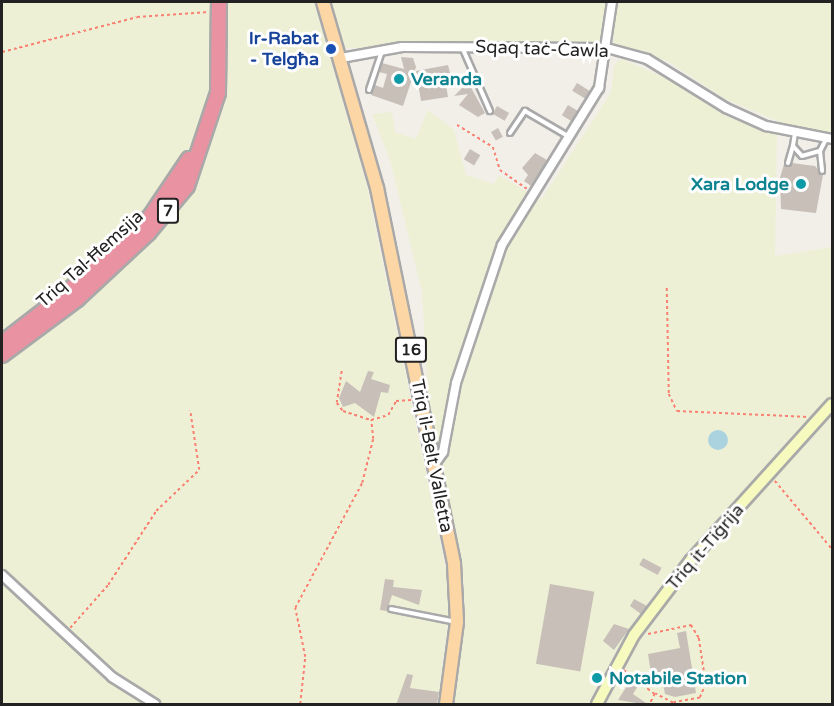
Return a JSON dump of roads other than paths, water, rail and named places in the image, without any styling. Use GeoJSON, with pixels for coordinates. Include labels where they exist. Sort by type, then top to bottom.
{"type":"FeatureCollection","features":[{"type":"Feature","properties":{"kind":"highway","name":"Triq Tal-Ħemsija"},"geometry":{"type":"LineString","coordinates":[[2,343],[150,217],[184,171],[206,117],[215,5]]}},
{"type":"Feature","properties":{"kind":"highway","name":"Triq Tal-Ħemsija"},"geometry":{"type":"LineString","coordinates":[[2,356],[77,299],[148,233],[187,186],[218,93],[215,5]]}},
{"type":"Feature","properties":{"kind":"main road","name":"Triq il-Belt Valletta"},"geometry":{"type":"LineString","coordinates":[[323,2],[377,188],[456,576],[457,622],[446,705]]}},
{"type":"Feature","properties":{"kind":"main road","name":"Triq it-Tiġrija"},"geometry":{"type":"LineString","coordinates":[[597,705],[617,663],[639,628],[691,560],[820,423],[832,404]]}},
{"type":"Feature","properties":{"kind":"street"},"geometry":{"type":"LineString","coordinates":[[434,465],[443,452],[456,383],[502,245],[599,88],[607,48],[612,2]]}},
{"type":"Feature","properties":{"kind":"street","name":"Sqaq taċ-Ċawla"},"geometry":{"type":"LineString","coordinates":[[341,58],[382,50],[461,46],[607,48],[647,59],[726,108],[795,133],[829,139]]}},
{"type":"Feature","properties":{"kind":"street"},"geometry":{"type":"LineString","coordinates":[[2,333],[22,328]]}},
{"type":"Feature","properties":{"kind":"street"},"geometry":{"type":"LineString","coordinates":[[2,575],[62,635],[155,705]]}},
{"type":"Feature","properties":{"kind":"lane"},"geometry":{"type":"LineString","coordinates":[[461,46],[490,111]]}},
{"type":"Feature","properties":{"kind":"lane"},"geometry":{"type":"LineString","coordinates":[[369,90],[382,50]]}},
{"type":"Feature","properties":{"kind":"lane"},"geometry":{"type":"LineString","coordinates":[[510,132],[525,111],[568,136]]}},
{"type":"Feature","properties":{"kind":"lane"},"geometry":{"type":"LineString","coordinates":[[788,163],[795,133]]}},
{"type":"Feature","properties":{"kind":"lane"},"geometry":{"type":"LineString","coordinates":[[793,146],[802,156],[820,151],[829,139]]}},
{"type":"Feature","properties":{"kind":"lane"},"geometry":{"type":"LineString","coordinates":[[820,151],[822,171]]}},
{"type":"Feature","properties":{"kind":"lane"},"geometry":{"type":"LineString","coordinates":[[391,609],[457,622]]}},
{"type":"Feature","properties":{"kind":"water"},"geometry":{"type":"Polygon","coordinates":[[[718,430],[725,433],[728,440],[725,447],[718,450],[711,447],[708,440],[711,433],[718,430]]]}},
{"type":"Feature","properties":{"kind":"place","name":"Ir-Rabat - Telgħa"},"geometry":{"type":"Point","coordinates":[331,49]}},
{"type":"Feature","properties":{"kind":"place","name":"Veranda"},"geometry":{"type":"Point","coordinates":[399,79]}},
{"type":"Feature","properties":{"kind":"place","name":"Xara Lodge"},"geometry":{"type":"Point","coordinates":[801,184]}},
{"type":"Feature","properties":{"kind":"place","name":"Notabile Station"},"geometry":{"type":"Point","coordinates":[597,678]}}]}
